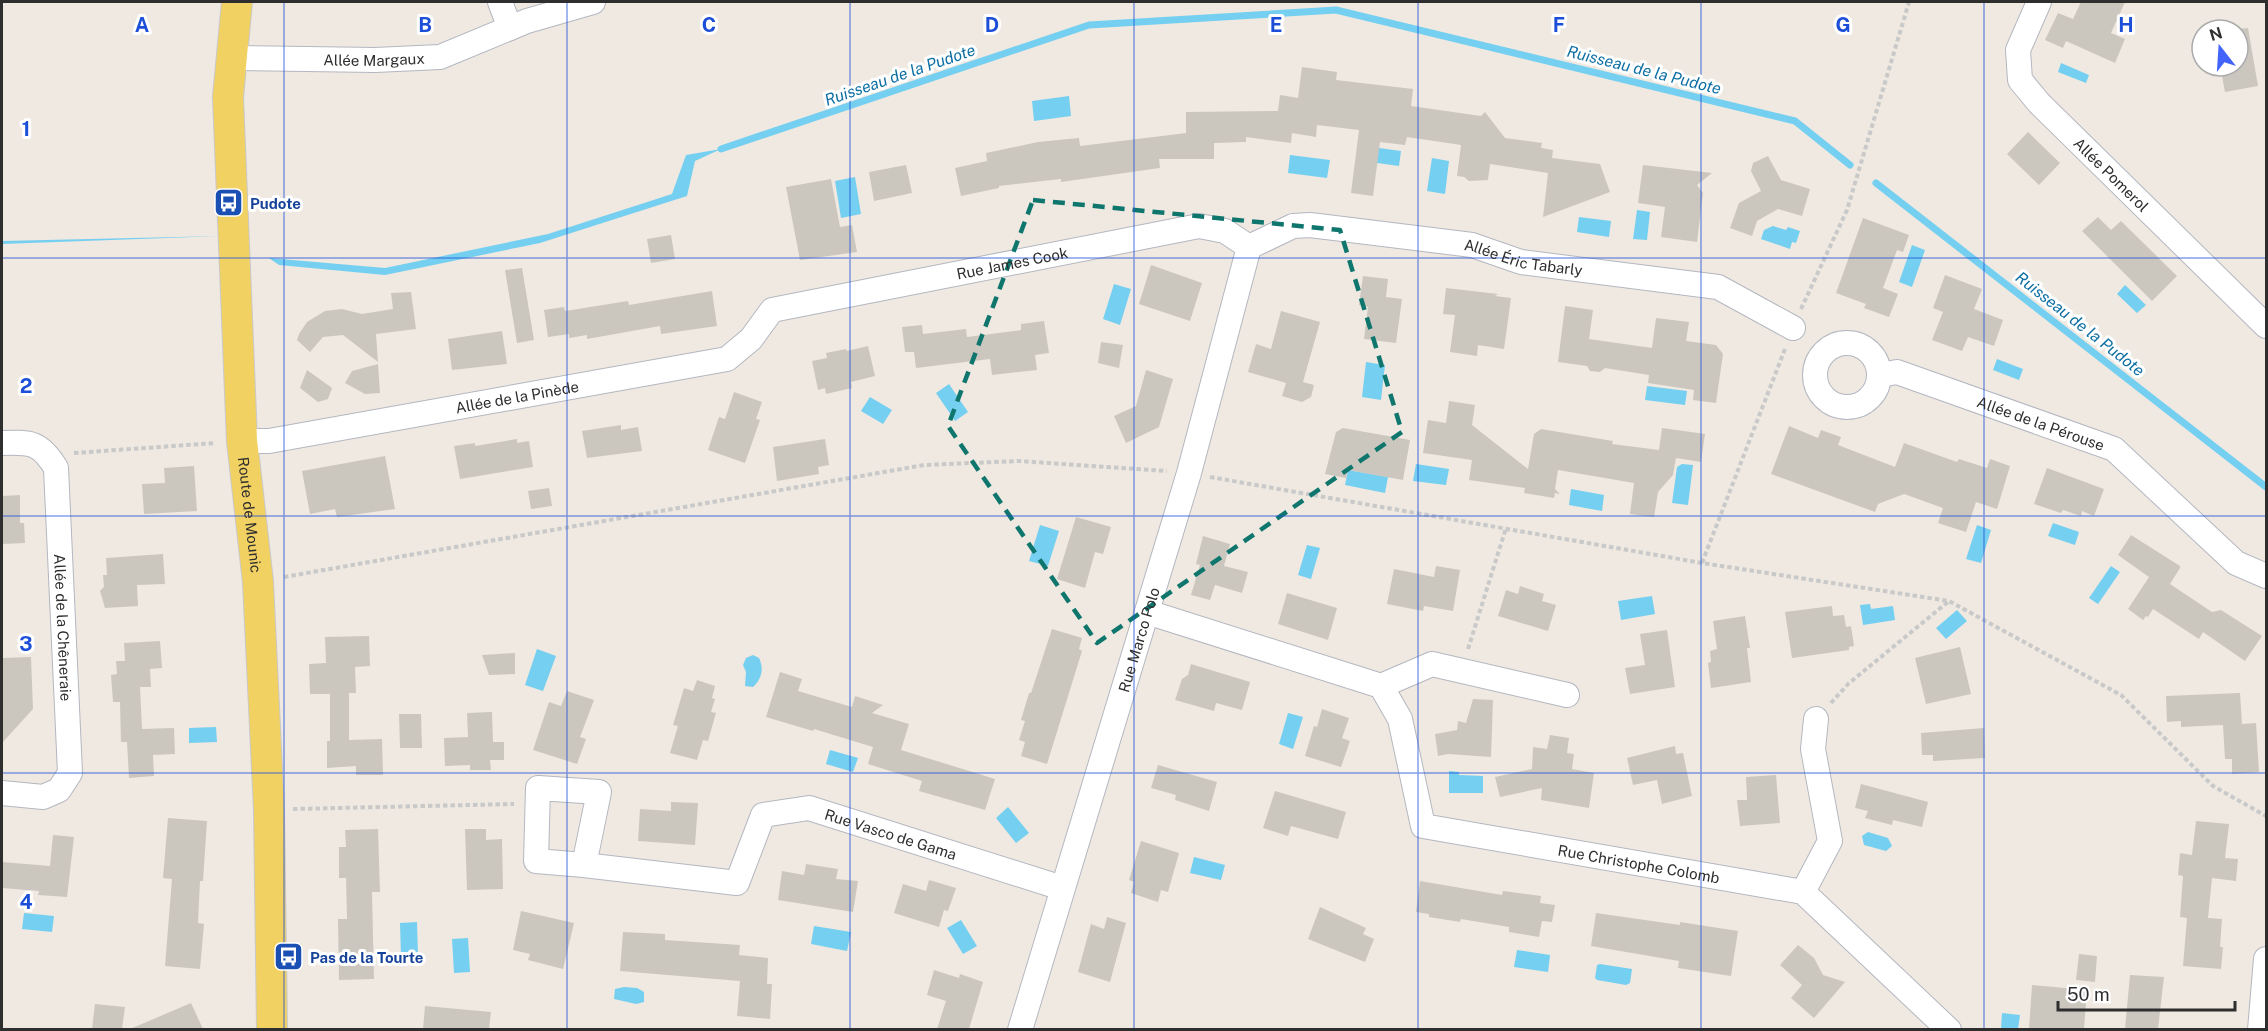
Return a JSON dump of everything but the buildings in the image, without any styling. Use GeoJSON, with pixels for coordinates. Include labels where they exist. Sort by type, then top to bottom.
{"type":"FeatureCollection","features":[{"type":"Feature","properties":{"kind":"main road","name":"Route de Mounic"},"geometry":{"type":"LineString","coordinates":[[237,2],[228,97],[242,441],[258,582],[268,810],[272,1029]]}},
{"type":"Feature","properties":{"kind":"street"},"geometry":{"type":"LineString","coordinates":[[500,2],[510,28]]}},
{"type":"Feature","properties":{"kind":"street","name":"Allée Margaux"},"geometry":{"type":"LineString","coordinates":[[233,58],[375,60],[440,57],[510,28],[593,2]]}},
{"type":"Feature","properties":{"kind":"street","name":"Allée Pomerol"},"geometry":{"type":"LineString","coordinates":[[2039,2],[2018,50],[2020,80],[2039,103],[2266,326]]}},
{"type":"Feature","properties":{"kind":"street","name":"Allée Éric Tabarly"},"geometry":{"type":"LineString","coordinates":[[1249,247],[1293,226],[1310,225],[1472,245],[1521,262],[1718,288],[1793,328]]}},
{"type":"Feature","properties":{"kind":"street","name":"Rue James Cook"},"geometry":{"type":"LineString","coordinates":[[772,310],[1199,226],[1226,231],[1249,247]]}},
{"type":"Feature","properties":{"kind":"street","name":"Rue Marco Polo"},"geometry":{"type":"LineString","coordinates":[[1020,1029],[1190,473],[1249,247]]}},
{"type":"Feature","properties":{"kind":"street","name":"Allée de la Pinède"},"geometry":{"type":"LineString","coordinates":[[242,441],[269,441],[727,359],[751,339],[772,310]]}},
{"type":"Feature","properties":{"kind":"street","name":"Allée de la Pérouse"},"geometry":{"type":"LineString","coordinates":[[1880,375],[1897,372],[2114,449],[2236,563],[2266,576]]}},
{"type":"Feature","properties":{"kind":"street"},"geometry":{"type":"LineString","coordinates":[[2,443],[27,442],[47,453],[56,468]]}},
{"type":"Feature","properties":{"kind":"street","name":"Allée de la Chêneraie"},"geometry":{"type":"LineString","coordinates":[[2,793],[43,797],[59,790],[70,772],[56,468]]}},
{"type":"Feature","properties":{"kind":"street"},"geometry":{"type":"LineString","coordinates":[[1147,612],[1381,686],[1432,664],[1567,694]]}},
{"type":"Feature","properties":{"kind":"street","name":"Rue Christophe Colomb"},"geometry":{"type":"LineString","coordinates":[[1381,686],[1400,719],[1423,826],[1803,892]]}},
{"type":"Feature","properties":{"kind":"street"},"geometry":{"type":"LineString","coordinates":[[1816,719],[1814,749],[1830,841],[1803,892],[1949,1029]]}},
{"type":"Feature","properties":{"kind":"street"},"geometry":{"type":"LineString","coordinates":[[538,804],[538,788],[599,792],[584,865]]}},
{"type":"Feature","properties":{"kind":"street","name":"Rue Vasco de Gama"},"geometry":{"type":"LineString","coordinates":[[538,804],[536,861],[737,883],[763,815],[809,808],[1062,888]]}},
{"type":"Feature","properties":{"kind":"street"},"geometry":{"type":"LineString","coordinates":[[2260,1029],[2266,959]]}},
{"type":"Feature","properties":{"kind":"path"},"geometry":{"type":"LineString","coordinates":[[1702,563],[1793,328],[1847,210],[1909,2]]}},
{"type":"Feature","properties":{"kind":"path"},"geometry":{"type":"LineString","coordinates":[[56,468],[68,453],[242,441]]}},
{"type":"Feature","properties":{"kind":"path"},"geometry":{"type":"LineString","coordinates":[[258,582],[924,465],[1019,461],[1190,473],[1702,563],[1949,601],[2121,696],[2213,786],[2266,816]]}},
{"type":"Feature","properties":{"kind":"path"},"geometry":{"type":"LineString","coordinates":[[1461,670],[1506,528]]}},
{"type":"Feature","properties":{"kind":"path"},"geometry":{"type":"LineString","coordinates":[[1816,719],[1848,684],[1949,601]]}},
{"type":"Feature","properties":{"kind":"path"},"geometry":{"type":"LineString","coordinates":[[268,810],[434,804],[538,804]]}},
{"type":"Feature","properties":{"kind":"highlighted area"},"geometry":{"type":"Polygon","coordinates":[[[1033,200],[1340,230],[1402,432],[1097,643],[948,426],[1033,200]]]}},
{"type":"Feature","properties":{"kind":"water"},"geometry":{"type":"Polygon","coordinates":[[[2061,63],[2089,75],[2086,83],[2058,72],[2061,63]]]}},
{"type":"Feature","properties":{"kind":"water"},"geometry":{"type":"Polygon","coordinates":[[[1069,96],[1071,116],[1034,121],[1032,101],[1069,96]]]}},
{"type":"Feature","properties":{"kind":"water"},"geometry":{"type":"Polygon","coordinates":[[[1372,147],[1401,151],[1399,166],[1370,162],[1372,147]]]}},
{"type":"Feature","properties":{"kind":"water"},"geometry":{"type":"Polygon","coordinates":[[[721,149],[695,161],[687,196],[540,243],[385,275],[279,265],[269,258],[385,268],[548,234],[672,194],[686,155],[721,149]]]}},
{"type":"Feature","properties":{"kind":"water"},"geometry":{"type":"Polygon","coordinates":[[[1290,155],[1330,160],[1327,178],[1288,173],[1290,155]]]}},
{"type":"Feature","properties":{"kind":"water"},"geometry":{"type":"Polygon","coordinates":[[[1432,158],[1449,161],[1445,194],[1427,191],[1432,158]]]}},
{"type":"Feature","properties":{"kind":"water"},"geometry":{"type":"Polygon","coordinates":[[[855,177],[861,214],[841,218],[835,181],[855,177]]]}},
{"type":"Feature","properties":{"kind":"water"},"geometry":{"type":"Polygon","coordinates":[[[1637,210],[1650,212],[1647,240],[1633,239],[1637,210]]]}},
{"type":"Feature","properties":{"kind":"water"},"geometry":{"type":"Polygon","coordinates":[[[1579,217],[1611,221],[1609,237],[1577,232],[1579,217]]]}},
{"type":"Feature","properties":{"kind":"water"},"geometry":{"type":"Polygon","coordinates":[[[1773,226],[1800,231],[1796,243],[1792,242],[1790,249],[1761,239],[1764,230],[1773,226]]]}},
{"type":"Feature","properties":{"kind":"water"},"geometry":{"type":"Polygon","coordinates":[[[221,236],[2,244],[2,241],[221,236]]]}},
{"type":"Feature","properties":{"kind":"water"},"geometry":{"type":"Polygon","coordinates":[[[1912,245],[1925,250],[1912,287],[1899,282],[1912,245]]]}},
{"type":"Feature","properties":{"kind":"water"},"geometry":{"type":"Polygon","coordinates":[[[1114,284],[1131,289],[1120,325],[1103,319],[1114,284]]]}},
{"type":"Feature","properties":{"kind":"water"},"geometry":{"type":"Polygon","coordinates":[[[2125,285],[2146,305],[2137,313],[2117,294],[2125,285]]]}},
{"type":"Feature","properties":{"kind":"water"},"geometry":{"type":"Polygon","coordinates":[[[1997,359],[2023,369],[2019,380],[1993,370],[1997,359]]]}},
{"type":"Feature","properties":{"kind":"water"},"geometry":{"type":"Polygon","coordinates":[[[1366,362],[1385,365],[1381,400],[1362,397],[1366,362]]]}},
{"type":"Feature","properties":{"kind":"water"},"geometry":{"type":"Polygon","coordinates":[[[949,384],[968,412],[955,421],[936,393],[949,384]]]}},
{"type":"Feature","properties":{"kind":"water"},"geometry":{"type":"Polygon","coordinates":[[[1647,386],[1687,391],[1685,405],[1645,400],[1647,386]]]}},
{"type":"Feature","properties":{"kind":"water"},"geometry":{"type":"Polygon","coordinates":[[[870,397],[892,410],[883,424],[861,411],[870,397]]]}},
{"type":"Feature","properties":{"kind":"water"},"geometry":{"type":"Polygon","coordinates":[[[1416,464],[1449,469],[1446,485],[1413,481],[1416,464]]]}},
{"type":"Feature","properties":{"kind":"water"},"geometry":{"type":"Polygon","coordinates":[[[1682,464],[1693,465],[1688,505],[1672,503],[1677,467],[1682,464]]]}},
{"type":"Feature","properties":{"kind":"water"},"geometry":{"type":"Polygon","coordinates":[[[1348,470],[1388,477],[1385,493],[1345,485],[1348,470]]]}},
{"type":"Feature","properties":{"kind":"water"},"geometry":{"type":"Polygon","coordinates":[[[1571,489],[1604,495],[1602,511],[1569,505],[1571,489]]]}},
{"type":"Feature","properties":{"kind":"water"},"geometry":{"type":"Polygon","coordinates":[[[2053,523],[2079,532],[2075,545],[2048,536],[2053,523]]]}},
{"type":"Feature","properties":{"kind":"water"},"geometry":{"type":"Polygon","coordinates":[[[1040,525],[1059,531],[1048,566],[1029,561],[1040,525]]]}},
{"type":"Feature","properties":{"kind":"water"},"geometry":{"type":"Polygon","coordinates":[[[1977,525],[1991,530],[1981,563],[1966,559],[1977,525]]]}},
{"type":"Feature","properties":{"kind":"water"},"geometry":{"type":"Polygon","coordinates":[[[1307,545],[1320,548],[1311,579],[1298,575],[1307,545]]]}},
{"type":"Feature","properties":{"kind":"water"},"geometry":{"type":"Polygon","coordinates":[[[2111,566],[2120,572],[2098,604],[2089,598],[2111,566]]]}},
{"type":"Feature","properties":{"kind":"water"},"geometry":{"type":"Polygon","coordinates":[[[1652,596],[1655,614],[1621,620],[1618,601],[1652,596]]]}},
{"type":"Feature","properties":{"kind":"water"},"geometry":{"type":"Polygon","coordinates":[[[1870,604],[1871,609],[1893,606],[1895,620],[1863,625],[1860,605],[1870,604]]]}},
{"type":"Feature","properties":{"kind":"water"},"geometry":{"type":"Polygon","coordinates":[[[1957,610],[1967,621],[1946,639],[1936,628],[1957,610]]]}},
{"type":"Feature","properties":{"kind":"water"},"geometry":{"type":"Polygon","coordinates":[[[537,649],[556,656],[543,691],[525,685],[537,649]]]}},
{"type":"Feature","properties":{"kind":"water"},"geometry":{"type":"Polygon","coordinates":[[[753,655],[759,658],[761,673],[753,687],[745,686],[746,672],[743,665],[746,658],[753,655]]]}},
{"type":"Feature","properties":{"kind":"water"},"geometry":{"type":"Polygon","coordinates":[[[1288,713],[1303,717],[1293,749],[1279,744],[1288,713]]]}},
{"type":"Feature","properties":{"kind":"water"},"geometry":{"type":"Polygon","coordinates":[[[216,727],[217,742],[189,743],[189,728],[216,727]]]}},
{"type":"Feature","properties":{"kind":"water"},"geometry":{"type":"Polygon","coordinates":[[[830,750],[858,758],[853,772],[826,764],[830,750]]]}},
{"type":"Feature","properties":{"kind":"water"},"geometry":{"type":"Polygon","coordinates":[[[1449,771],[1459,772],[1459,775],[1483,776],[1483,793],[1449,793],[1449,771]]]}},
{"type":"Feature","properties":{"kind":"water"},"geometry":{"type":"Polygon","coordinates":[[[1008,807],[1029,833],[1016,843],[996,818],[1008,807]]]}},
{"type":"Feature","properties":{"kind":"water"},"geometry":{"type":"Polygon","coordinates":[[[1868,832],[1888,838],[1892,846],[1886,851],[1864,845],[1862,836],[1868,832]]]}},
{"type":"Feature","properties":{"kind":"water"},"geometry":{"type":"Polygon","coordinates":[[[1194,857],[1225,865],[1221,880],[1190,873],[1194,857]]]}},
{"type":"Feature","properties":{"kind":"water"},"geometry":{"type":"Polygon","coordinates":[[[24,913],[54,916],[52,932],[22,929],[24,913]]]}},
{"type":"Feature","properties":{"kind":"water"},"geometry":{"type":"Polygon","coordinates":[[[961,920],[977,946],[963,954],[947,928],[961,920]]]}},
{"type":"Feature","properties":{"kind":"water"},"geometry":{"type":"Polygon","coordinates":[[[417,922],[418,956],[401,957],[400,923],[417,922]]]}},
{"type":"Feature","properties":{"kind":"water"},"geometry":{"type":"Polygon","coordinates":[[[814,926],[851,932],[847,951],[811,944],[814,926]]]}},
{"type":"Feature","properties":{"kind":"water"},"geometry":{"type":"Polygon","coordinates":[[[468,938],[470,972],[454,973],[452,939],[468,938]]]}},
{"type":"Feature","properties":{"kind":"water"},"geometry":{"type":"Polygon","coordinates":[[[1517,950],[1550,955],[1548,972],[1514,967],[1517,950]]]}},
{"type":"Feature","properties":{"kind":"water"},"geometry":{"type":"Polygon","coordinates":[[[1597,965],[1632,969],[1630,983],[1626,985],[1597,980],[1595,978],[1597,965]]]}},
{"type":"Feature","properties":{"kind":"water"},"geometry":{"type":"Polygon","coordinates":[[[637,988],[644,992],[644,1002],[636,1004],[614,999],[615,989],[637,988]]]}},
{"type":"Feature","properties":{"kind":"water"},"geometry":{"type":"Polygon","coordinates":[[[2002,1013],[2020,1015],[2018,1029],[2001,1029],[2002,1013]]]}},
{"type":"Feature","properties":{"kind":"waterway","name":"Ruisseau de la Pudote"},"geometry":{"type":"LineString","coordinates":[[721,149],[1089,25],[1336,10],[1795,121],[1850,165]]}},
{"type":"Feature","properties":{"kind":"waterway","name":"Ruisseau de la Pudote"},"geometry":{"type":"LineString","coordinates":[[1876,183],[2266,487]]}},
{"type":"Feature","properties":{"kind":"place","name":"Pudote"},"geometry":{"type":"Point","coordinates":[229,203]}},
{"type":"Feature","properties":{"kind":"place","name":"Pas de la Tourte"},"geometry":{"type":"Point","coordinates":[289,957]}}]}
